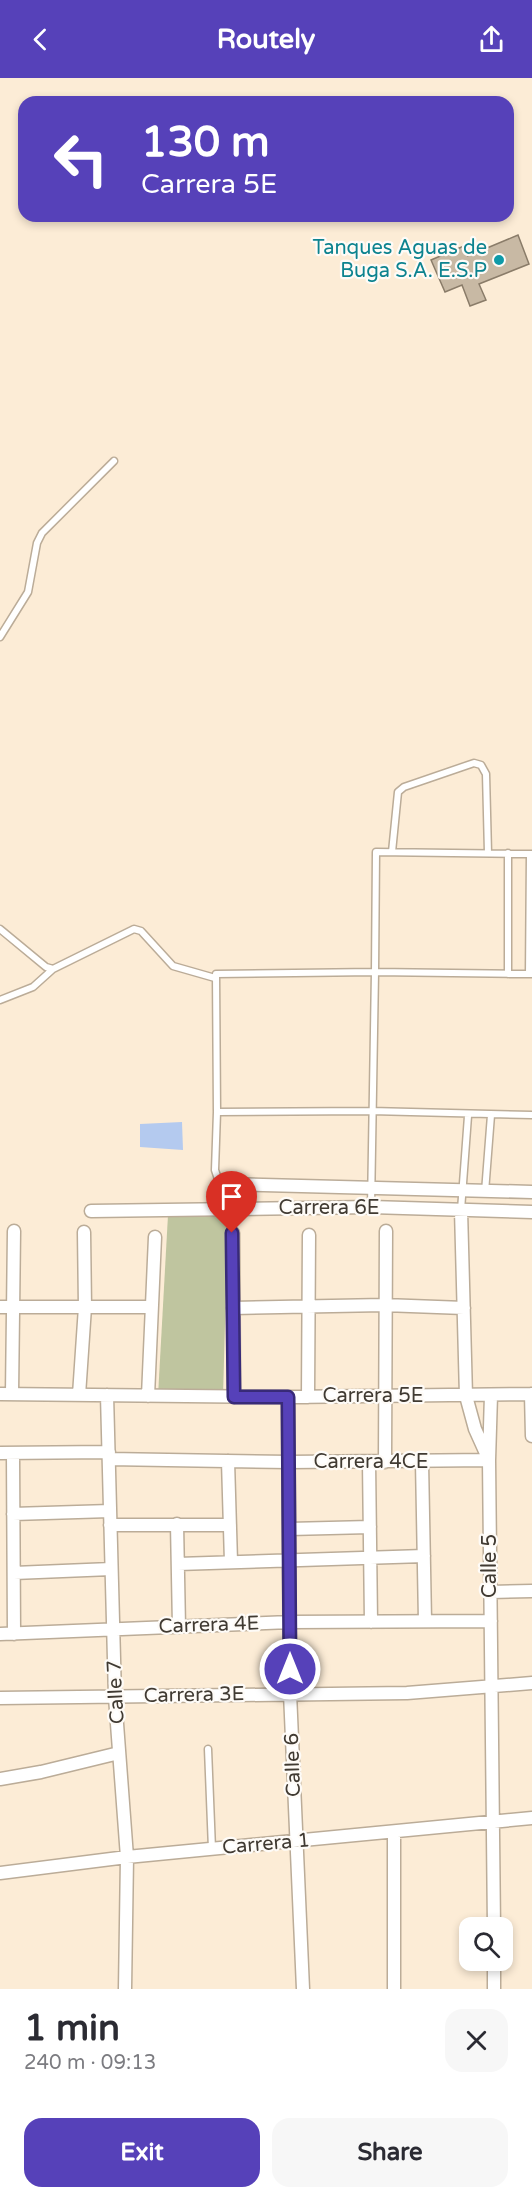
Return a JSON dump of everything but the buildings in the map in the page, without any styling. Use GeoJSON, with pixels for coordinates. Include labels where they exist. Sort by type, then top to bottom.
{"type":"FeatureCollection","features":[{"type":"Feature","properties":{"kind":"street","name":"Carrera 6E"},"geometry":{"type":"LineString","coordinates":[[226,1184],[532,1192]]}},
{"type":"Feature","properties":{"kind":"street"},"geometry":{"type":"LineString","coordinates":[[281,1187],[281,1208]]}},
{"type":"Feature","properties":{"kind":"street"},"geometry":{"type":"LineString","coordinates":[[326,1207],[327,1188]]}},
{"type":"Feature","properties":{"kind":"street"},"geometry":{"type":"LineString","coordinates":[[485,1192],[486,1211]]}},
{"type":"Feature","properties":{"kind":"street","name":"Carrera 6E"},"geometry":{"type":"LineString","coordinates":[[91,1211],[371,1207],[532,1212]]}},
{"type":"Feature","properties":{"kind":"street","name":"Calle 5"},"geometry":{"type":"LineString","coordinates":[[460,1210],[466,1396],[475,1429],[489,1460],[494,1917]]}},
{"type":"Feature","properties":{"kind":"street"},"geometry":{"type":"LineString","coordinates":[[6,1394],[7,1307],[14,1231]]}},
{"type":"Feature","properties":{"kind":"street"},"geometry":{"type":"LineString","coordinates":[[385,1462],[386,1231]]}},
{"type":"Feature","properties":{"kind":"street"},"geometry":{"type":"LineString","coordinates":[[79,1395],[85,1307],[84,1232]]}},
{"type":"Feature","properties":{"kind":"street"},"geometry":{"type":"LineString","coordinates":[[232,1233],[234,1397]]}},
{"type":"Feature","properties":{"kind":"street"},"geometry":{"type":"LineString","coordinates":[[308,1397],[309,1235]]}},
{"type":"Feature","properties":{"kind":"street"},"geometry":{"type":"LineString","coordinates":[[148,1396],[155,1237]]}},
{"type":"Feature","properties":{"kind":"street"},"geometry":{"type":"LineString","coordinates":[[233,1308],[384,1305],[464,1308]]}},
{"type":"Feature","properties":{"kind":"street"},"geometry":{"type":"LineString","coordinates":[[7,1307],[151,1307]]}},
{"type":"Feature","properties":{"kind":"street","name":"Carrera 5E"},"geometry":{"type":"LineString","coordinates":[[6,1394],[234,1397],[531,1394]]}},
{"type":"Feature","properties":{"kind":"street"},"geometry":{"type":"LineString","coordinates":[[531,1394],[532,1436]]}},
{"type":"Feature","properties":{"kind":"street","name":"Calle 7"},"geometry":{"type":"LineString","coordinates":[[107,1395],[115,1697],[127,1857],[124,1989]]}},
{"type":"Feature","properties":{"kind":"street"},"geometry":{"type":"LineString","coordinates":[[489,1460],[491,1395]]}},
{"type":"Feature","properties":{"kind":"street","name":"Calle 6"},"geometry":{"type":"LineString","coordinates":[[288,1397],[290,1693],[303,1989]]}},
{"type":"Feature","properties":{"kind":"street","name":"Carrera 4CE"},"geometry":{"type":"LineString","coordinates":[[0,1453],[289,1462],[489,1460]]}},
{"type":"Feature","properties":{"kind":"street"},"geometry":{"type":"LineString","coordinates":[[13,1454],[14,1634]]}},
{"type":"Feature","properties":{"kind":"street"},"geometry":{"type":"LineString","coordinates":[[228,1461],[231,1562]]}},
{"type":"Feature","properties":{"kind":"street"},"geometry":{"type":"LineString","coordinates":[[369,1462],[371,1622]]}},
{"type":"Feature","properties":{"kind":"street"},"geometry":{"type":"LineString","coordinates":[[422,1462],[425,1621]]}},
{"type":"Feature","properties":{"kind":"street"},"geometry":{"type":"LineString","coordinates":[[13,1514],[110,1511]]}},
{"type":"Feature","properties":{"kind":"street"},"geometry":{"type":"LineString","coordinates":[[177,1524],[179,1627]]}},
{"type":"Feature","properties":{"kind":"street"},"geometry":{"type":"LineString","coordinates":[[111,1525],[230,1525]]}},
{"type":"Feature","properties":{"kind":"street"},"geometry":{"type":"LineString","coordinates":[[289,1529],[370,1527]]}},
{"type":"Feature","properties":{"kind":"street"},"geometry":{"type":"LineString","coordinates":[[178,1564],[424,1556]]}},
{"type":"Feature","properties":{"kind":"street"},"geometry":{"type":"LineString","coordinates":[[14,1573],[111,1569]]}},
{"type":"Feature","properties":{"kind":"street"},"geometry":{"type":"LineString","coordinates":[[491,1592],[532,1591]]}},
{"type":"Feature","properties":{"kind":"street","name":"Carrera 4E"},"geometry":{"type":"LineString","coordinates":[[0,1634],[290,1622],[491,1621]]}},
{"type":"Feature","properties":{"kind":"street","name":"Carrera 3E"},"geometry":{"type":"LineString","coordinates":[[0,1698],[406,1693],[532,1683]]}},
{"type":"Feature","properties":{"kind":"street"},"geometry":{"type":"LineString","coordinates":[[0,1779],[41,1772],[119,1753]]}},
{"type":"Feature","properties":{"kind":"street","name":"Carrera 1"},"geometry":{"type":"LineString","coordinates":[[0,1873],[127,1857],[532,1818]]}},
{"type":"Feature","properties":{"kind":"street"},"geometry":{"type":"LineString","coordinates":[[394,1832],[394,1989]]}},
{"type":"Feature","properties":{"kind":"street"},"geometry":{"type":"LineString","coordinates":[[494,1971],[494,1989]]}},
{"type":"Feature","properties":{"kind":"lane"},"geometry":{"type":"LineString","coordinates":[[0,637],[28,592],[37,543],[42,533],[114,461]]}},
{"type":"Feature","properties":{"kind":"lane"},"geometry":{"type":"LineString","coordinates":[[392,852],[398,792],[474,763],[481,765],[486,774],[488,853]]}},
{"type":"Feature","properties":{"kind":"lane"},"geometry":{"type":"LineString","coordinates":[[226,1184],[218,1179],[215,1170],[217,1112],[214,978],[220,972],[375,972],[530,974],[531,854],[375,852],[375,972],[371,1207]]}},
{"type":"Feature","properties":{"kind":"lane"},"geometry":{"type":"LineString","coordinates":[[508,854],[508,974]]}},
{"type":"Feature","properties":{"kind":"lane"},"geometry":{"type":"LineString","coordinates":[[0,929],[46,967],[53,969]]}},
{"type":"Feature","properties":{"kind":"lane"},"geometry":{"type":"LineString","coordinates":[[0,1000],[33,987],[53,969],[134,929],[141,931],[173,966],[214,978]]}},
{"type":"Feature","properties":{"kind":"lane"},"geometry":{"type":"LineString","coordinates":[[217,1112],[371,1111],[468,1116],[532,1115]]}},
{"type":"Feature","properties":{"kind":"lane"},"geometry":{"type":"LineString","coordinates":[[485,1192],[491,1115]]}},
{"type":"Feature","properties":{"kind":"lane"},"geometry":{"type":"LineString","coordinates":[[460,1210],[468,1116]]}},
{"type":"Feature","properties":{"kind":"lane"},"geometry":{"type":"LineString","coordinates":[[208,1749],[212,1849]]}},
{"type":"Feature","properties":{"kind":"green space"},"geometry":{"type":"Polygon","coordinates":[[[228,1214],[223,1397],[158,1396],[168,1215],[228,1214]]]}},
{"type":"Feature","properties":{"kind":"water"},"geometry":{"type":"Polygon","coordinates":[[[182,1122],[183,1150],[140,1147],[140,1124],[182,1122]]]}},
{"type":"Feature","properties":{"kind":"place","name":"Tanques Aguas de Buga S.A. E.S.P"},"geometry":{"type":"Point","coordinates":[499,260]}},
{"type":"Feature","properties":{"kind":"route"},"geometry":{"type":"LineString","coordinates":[[232,1233],[234,1397],[288,1397],[290,1669]]}}]}
